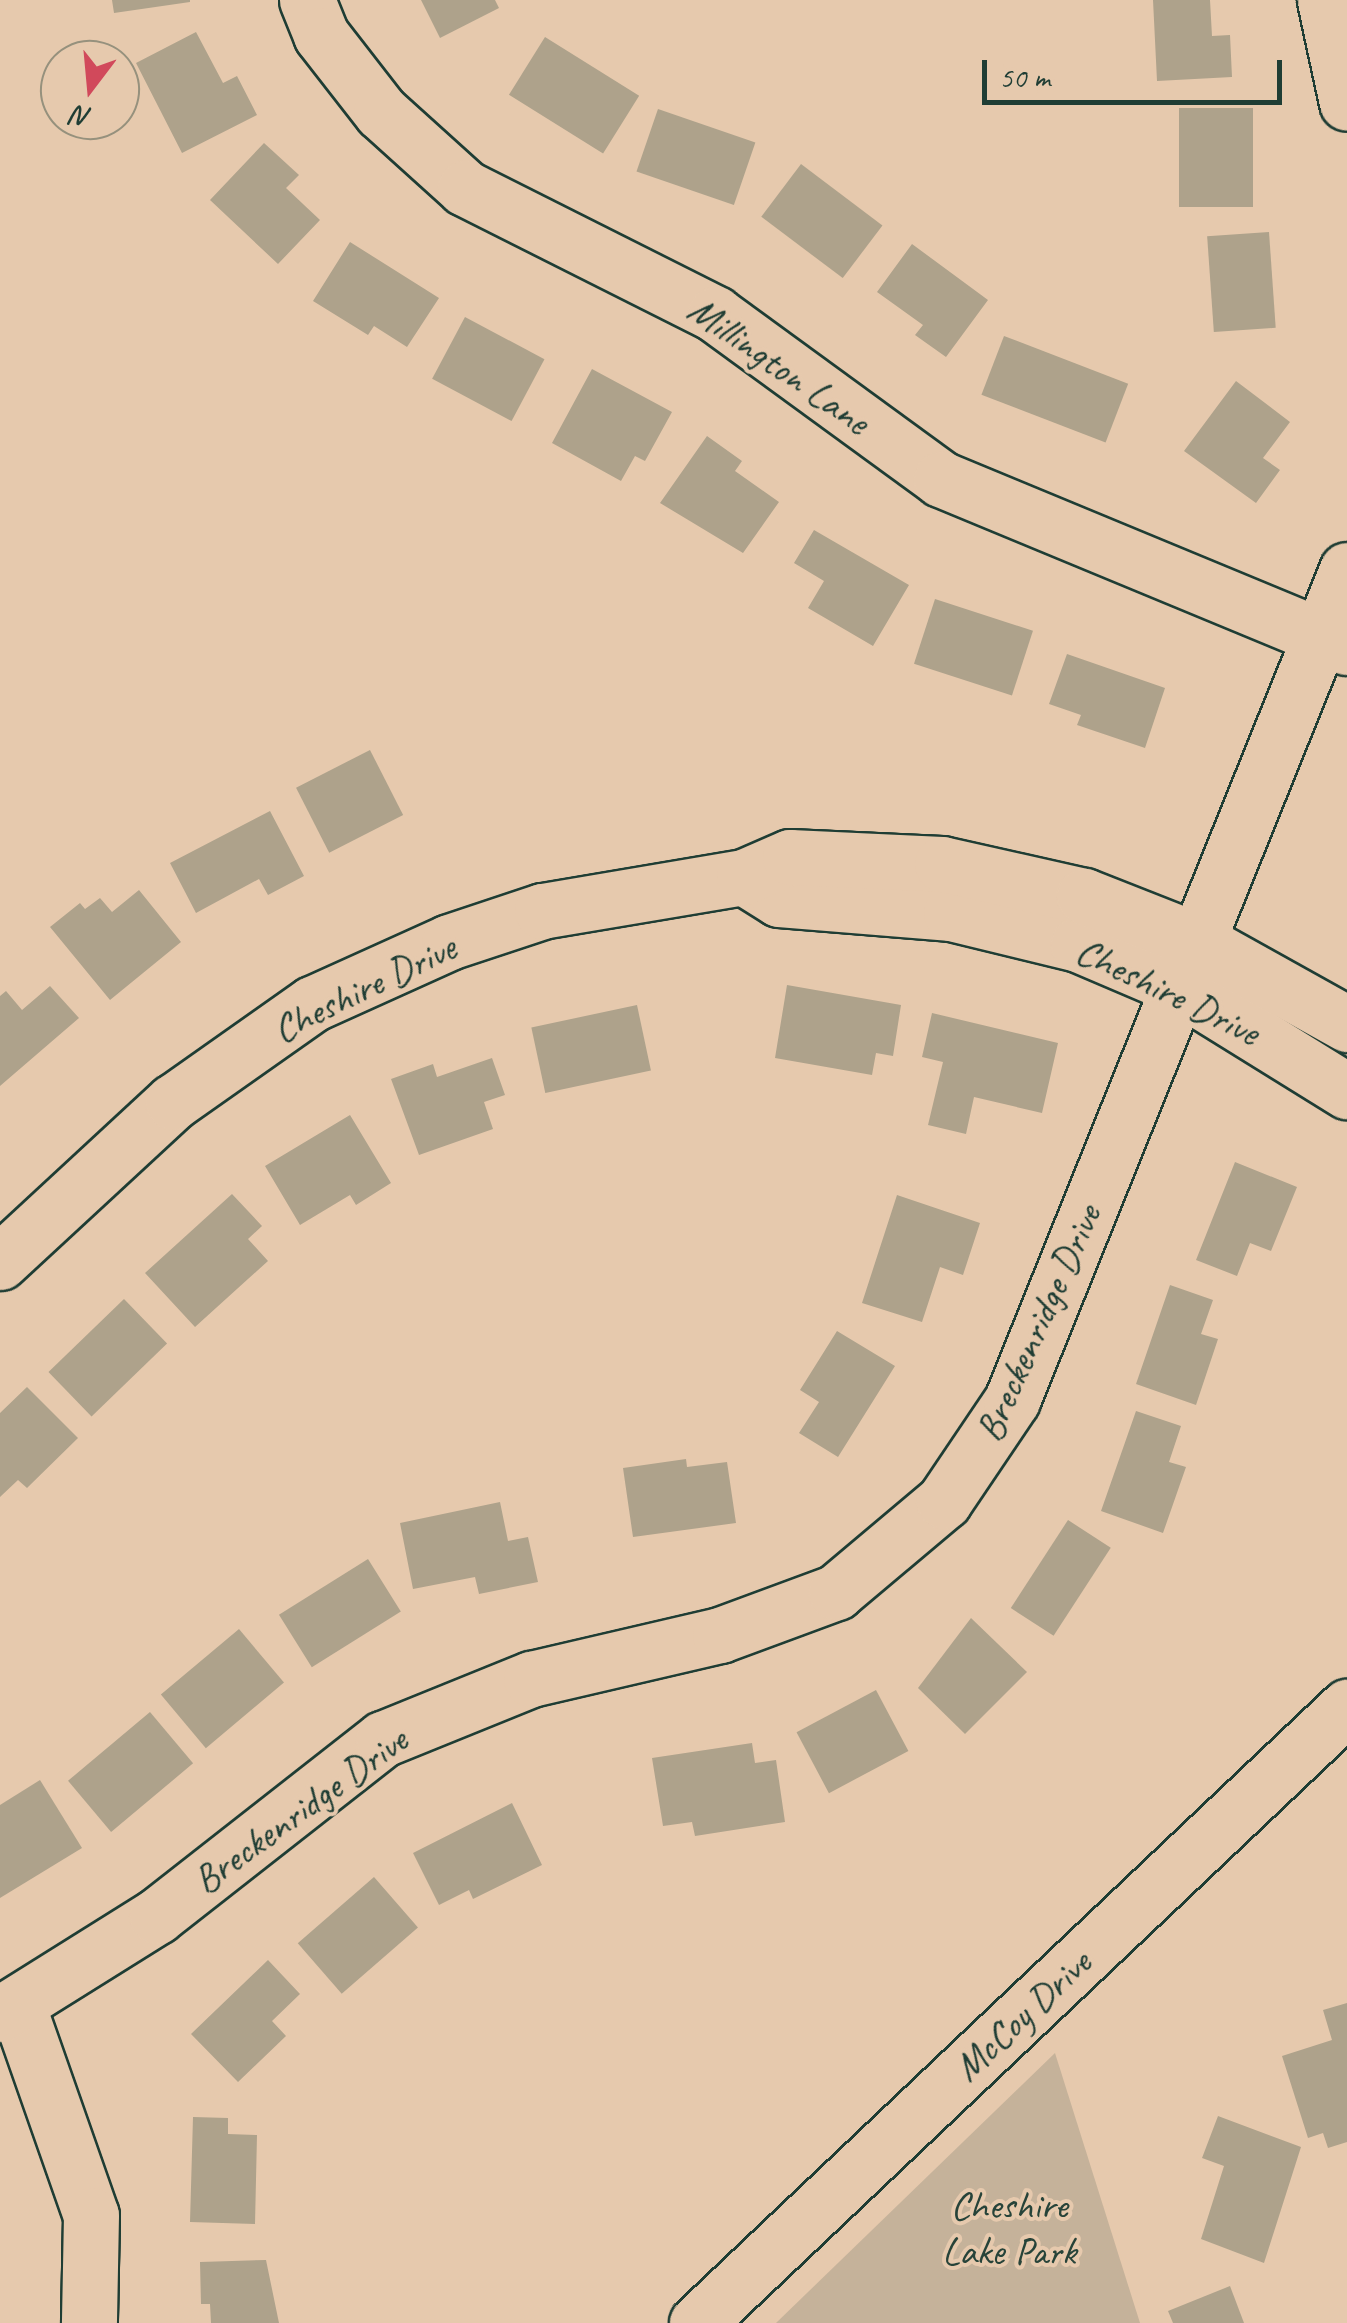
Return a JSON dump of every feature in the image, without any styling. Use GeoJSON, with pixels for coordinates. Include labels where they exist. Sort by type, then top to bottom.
{"type":"FeatureCollection","features":[{"type":"Feature","properties":{"kind":"street","name":"Millington Lane"},"geometry":{"type":"LineString","coordinates":[[307,0],[321,35],[381,112],[465,188],[715,314],[941,479],[1335,642]]}},
{"type":"Feature","properties":{"kind":"street"},"geometry":{"type":"LineString","coordinates":[[1325,0],[1347,103]]}},
{"type":"Feature","properties":{"kind":"street","name":"Breckenridge Drive"},"geometry":{"type":"LineString","coordinates":[[9,2011],[157,1916],[384,1739],[531,1679],[720,1635],[836,1592],[915,1529],[977,1460],[1012,1400],[1188,964],[1335,642],[1347,570]]}},
{"type":"Feature","properties":{"kind":"street","name":"Cheshire Drive"},"geometry":{"type":"LineString","coordinates":[[1,1259],[173,1102],[312,1004],[449,942],[542,912],[744,877],[790,857],[942,864],[1084,896],[1188,964],[1347,1091]]}},
{"type":"Feature","properties":{"kind":"street","name":"Cheshire Drive"},"geometry":{"type":"LineString","coordinates":[[1188,964],[1347,1024]]}},
{"type":"Feature","properties":{"kind":"street","name":"McCoy Drive"},"geometry":{"type":"LineString","coordinates":[[697,2323],[1347,1707]]}},
{"type":"Feature","properties":{"kind":"street"},"geometry":{"type":"LineString","coordinates":[[9,2011],[92,2215],[89,2323]]}},
{"type":"Feature","properties":{"kind":"green space","name":"Cheshire Lake Park"},"geometry":{"type":"Polygon","coordinates":[[[1055,2053],[1140,2323],[776,2323],[1055,2053]]]}},
{"type":"Feature","properties":{"kind":"building"},"geometry":{"type":"Polygon","coordinates":[[[112,0],[190,0],[190,2],[114,13],[112,0]]]}},
{"type":"Feature","properties":{"kind":"building"},"geometry":{"type":"Polygon","coordinates":[[[421,0],[495,0],[499,8],[440,38],[421,0]]]}},
{"type":"Feature","properties":{"kind":"building"},"geometry":{"type":"Polygon","coordinates":[[[1153,0],[1210,0],[1212,36],[1230,35],[1232,77],[1157,81],[1153,0]]]}},
{"type":"Feature","properties":{"kind":"building"},"geometry":{"type":"Polygon","coordinates":[[[196,32],[223,83],[237,76],[257,115],[182,153],[140,71],[140,61],[196,32]]]}},
{"type":"Feature","properties":{"kind":"building"},"geometry":{"type":"Polygon","coordinates":[[[545,37],[639,96],[603,153],[509,95],[545,37]]]}},
{"type":"Feature","properties":{"kind":"building"},"geometry":{"type":"Polygon","coordinates":[[[1179,108],[1253,108],[1253,207],[1179,207],[1179,108]]]}},
{"type":"Feature","properties":{"kind":"building"},"geometry":{"type":"Polygon","coordinates":[[[658,109],[755,143],[734,205],[637,171],[658,109]]]}},
{"type":"Feature","properties":{"kind":"building"},"geometry":{"type":"Polygon","coordinates":[[[264,143],[299,175],[286,188],[320,220],[278,264],[210,200],[264,143]]]}},
{"type":"Feature","properties":{"kind":"building"},"geometry":{"type":"Polygon","coordinates":[[[801,164],[882,225],[843,278],[761,217],[801,164]]]}},
{"type":"Feature","properties":{"kind":"building"},"geometry":{"type":"Polygon","coordinates":[[[1269,232],[1276,328],[1214,332],[1207,236],[1269,232]]]}},
{"type":"Feature","properties":{"kind":"building"},"geometry":{"type":"Polygon","coordinates":[[[350,242],[439,298],[407,347],[374,326],[368,335],[313,301],[350,242]]]}},
{"type":"Feature","properties":{"kind":"building"},"geometry":{"type":"Polygon","coordinates":[[[912,244],[988,300],[946,357],[915,335],[923,325],[877,292],[912,244]]]}},
{"type":"Feature","properties":{"kind":"building"},"geometry":{"type":"Polygon","coordinates":[[[465,317],[544,359],[512,421],[432,379],[465,317]]]}},
{"type":"Feature","properties":{"kind":"building"},"geometry":{"type":"Polygon","coordinates":[[[1004,336],[1128,384],[1106,442],[981,395],[1004,336]]]}},
{"type":"Feature","properties":{"kind":"building"},"geometry":{"type":"Polygon","coordinates":[[[592,369],[672,412],[645,461],[635,456],[621,481],[552,443],[592,369]]]}},
{"type":"Feature","properties":{"kind":"building"},"geometry":{"type":"Polygon","coordinates":[[[1236,381],[1290,422],[1263,458],[1280,470],[1256,503],[1184,451],[1236,381]]]}},
{"type":"Feature","properties":{"kind":"building"},"geometry":{"type":"Polygon","coordinates":[[[707,436],[742,461],[735,471],[779,502],[743,553],[660,503],[707,436]]]}},
{"type":"Feature","properties":{"kind":"building"},"geometry":{"type":"Polygon","coordinates":[[[814,530],[909,585],[873,646],[808,608],[824,581],[794,563],[814,530]]]}},
{"type":"Feature","properties":{"kind":"building"},"geometry":{"type":"Polygon","coordinates":[[[935,599],[1033,631],[1012,696],[914,664],[935,599]]]}},
{"type":"Feature","properties":{"kind":"building"},"geometry":{"type":"Polygon","coordinates":[[[1067,654],[1165,688],[1145,748],[1077,725],[1081,715],[1049,704],[1067,654]]]}},
{"type":"Feature","properties":{"kind":"building"},"geometry":{"type":"Polygon","coordinates":[[[370,750],[403,815],[329,853],[296,788],[370,750]]]}},
{"type":"Feature","properties":{"kind":"building"},"geometry":{"type":"Polygon","coordinates":[[[270,811],[304,876],[268,895],[259,879],[196,913],[170,863],[270,811]]]}},
{"type":"Feature","properties":{"kind":"building"},"geometry":{"type":"Polygon","coordinates":[[[139,890],[181,942],[110,1000],[50,927],[80,903],[85,909],[100,898],[112,912],[139,890]]]}},
{"type":"Feature","properties":{"kind":"building"},"geometry":{"type":"Polygon","coordinates":[[[787,985],[901,1005],[893,1056],[876,1053],[872,1075],[775,1058],[787,985]]]}},
{"type":"Feature","properties":{"kind":"building"},"geometry":{"type":"Polygon","coordinates":[[[50,986],[79,1018],[0,1086],[0,996],[6,991],[22,1010],[50,986]]]}},
{"type":"Feature","properties":{"kind":"building"},"geometry":{"type":"Polygon","coordinates":[[[637,1005],[651,1071],[545,1093],[531,1027],[637,1005]]]}},
{"type":"Feature","properties":{"kind":"building"},"geometry":{"type":"Polygon","coordinates":[[[932,1013],[1058,1043],[1042,1113],[974,1097],[966,1134],[928,1125],[943,1062],[922,1057],[932,1013]]]}},
{"type":"Feature","properties":{"kind":"building"},"geometry":{"type":"Polygon","coordinates":[[[492,1058],[505,1095],[484,1102],[493,1129],[419,1155],[391,1079],[433,1064],[437,1077],[492,1058]]]}},
{"type":"Feature","properties":{"kind":"building"},"geometry":{"type":"Polygon","coordinates":[[[350,1115],[391,1183],[356,1205],[350,1195],[300,1225],[265,1166],[350,1115]]]}},
{"type":"Feature","properties":{"kind":"building"},"geometry":{"type":"Polygon","coordinates":[[[1235,1162],[1297,1187],[1271,1251],[1250,1243],[1237,1276],[1196,1260],[1235,1162]]]}},
{"type":"Feature","properties":{"kind":"building"},"geometry":{"type":"Polygon","coordinates":[[[232,1194],[262,1226],[248,1239],[268,1261],[195,1327],[145,1273],[232,1194]]]}},
{"type":"Feature","properties":{"kind":"building"},"geometry":{"type":"Polygon","coordinates":[[[897,1195],[980,1223],[963,1275],[940,1267],[922,1322],[862,1303],[897,1195]]]}},
{"type":"Feature","properties":{"kind":"building"},"geometry":{"type":"Polygon","coordinates":[[[1170,1285],[1213,1300],[1201,1334],[1218,1339],[1196,1405],[1136,1384],[1170,1285]]]}},
{"type":"Feature","properties":{"kind":"building"},"geometry":{"type":"Polygon","coordinates":[[[124,1299],[167,1344],[92,1417],[48,1372],[124,1299]]]}},
{"type":"Feature","properties":{"kind":"building"},"geometry":{"type":"Polygon","coordinates":[[[837,1331],[895,1366],[838,1457],[799,1433],[819,1402],[800,1390],[837,1331]]]}},
{"type":"Feature","properties":{"kind":"building"},"geometry":{"type":"Polygon","coordinates":[[[27,1387],[78,1438],[27,1488],[18,1480],[0,1497],[0,1413],[27,1387]]]}},
{"type":"Feature","properties":{"kind":"building"},"geometry":{"type":"Polygon","coordinates":[[[1136,1411],[1181,1426],[1169,1462],[1186,1467],[1163,1533],[1101,1511],[1136,1411]]]}},
{"type":"Feature","properties":{"kind":"building"},"geometry":{"type":"Polygon","coordinates":[[[686,1459],[687,1467],[727,1462],[736,1523],[633,1537],[623,1468],[686,1459]]]}},
{"type":"Feature","properties":{"kind":"building"},"geometry":{"type":"Polygon","coordinates":[[[500,1502],[508,1541],[528,1537],[538,1582],[479,1594],[475,1577],[413,1589],[400,1523],[500,1502]]]}},
{"type":"Feature","properties":{"kind":"building"},"geometry":{"type":"Polygon","coordinates":[[[1068,1520],[1111,1548],[1054,1636],[1011,1608],[1068,1520]]]}},
{"type":"Feature","properties":{"kind":"building"},"geometry":{"type":"Polygon","coordinates":[[[368,1559],[401,1612],[312,1667],[279,1615],[368,1559]]]}},
{"type":"Feature","properties":{"kind":"building"},"geometry":{"type":"Polygon","coordinates":[[[971,1618],[1027,1672],[965,1734],[918,1688],[971,1618]]]}},
{"type":"Feature","properties":{"kind":"building"},"geometry":{"type":"Polygon","coordinates":[[[239,1629],[284,1683],[206,1748],[161,1695],[239,1629]]]}},
{"type":"Feature","properties":{"kind":"building"},"geometry":{"type":"Polygon","coordinates":[[[876,1690],[908,1751],[829,1793],[797,1732],[876,1690]]]}},
{"type":"Feature","properties":{"kind":"building"},"geometry":{"type":"Polygon","coordinates":[[[150,1712],[193,1763],[111,1832],[68,1781],[150,1712]]]}},
{"type":"Feature","properties":{"kind":"building"},"geometry":{"type":"Polygon","coordinates":[[[752,1743],[755,1763],[776,1760],[785,1822],[695,1836],[692,1822],[663,1826],[652,1758],[752,1743]]]}},
{"type":"Feature","properties":{"kind":"building"},"geometry":{"type":"Polygon","coordinates":[[[40,1780],[82,1848],[0,1898],[0,1805],[40,1780]]]}},
{"type":"Feature","properties":{"kind":"building"},"geometry":{"type":"Polygon","coordinates":[[[512,1803],[542,1865],[473,1899],[469,1890],[439,1905],[413,1853],[512,1803]]]}},
{"type":"Feature","properties":{"kind":"building"},"geometry":{"type":"Polygon","coordinates":[[[374,1877],[418,1928],[342,1994],[298,1943],[374,1877]]]}},
{"type":"Feature","properties":{"kind":"building"},"geometry":{"type":"Polygon","coordinates":[[[268,1960],[300,1994],[272,2021],[286,2036],[238,2082],[191,2034],[268,1960]]]}},
{"type":"Feature","properties":{"kind":"building"},"geometry":{"type":"Polygon","coordinates":[[[1347,2003],[1347,2142],[1328,2148],[1323,2133],[1308,2138],[1282,2056],[1332,2040],[1323,2010],[1347,2003]]]}},
{"type":"Feature","properties":{"kind":"building"},"geometry":{"type":"Polygon","coordinates":[[[1218,2116],[1301,2147],[1264,2263],[1201,2239],[1224,2166],[1202,2158],[1218,2116]]]}},
{"type":"Feature","properties":{"kind":"building"},"geometry":{"type":"Polygon","coordinates":[[[193,2117],[228,2118],[228,2134],[257,2135],[255,2224],[190,2222],[193,2117]]]}},
{"type":"Feature","properties":{"kind":"building"},"geometry":{"type":"Polygon","coordinates":[[[266,2260],[279,2323],[211,2323],[210,2304],[201,2304],[200,2262],[266,2260]]]}},
{"type":"Feature","properties":{"kind":"building"},"geometry":{"type":"Polygon","coordinates":[[[1230,2286],[1244,2323],[1173,2323],[1168,2311],[1230,2286]]]}}]}
